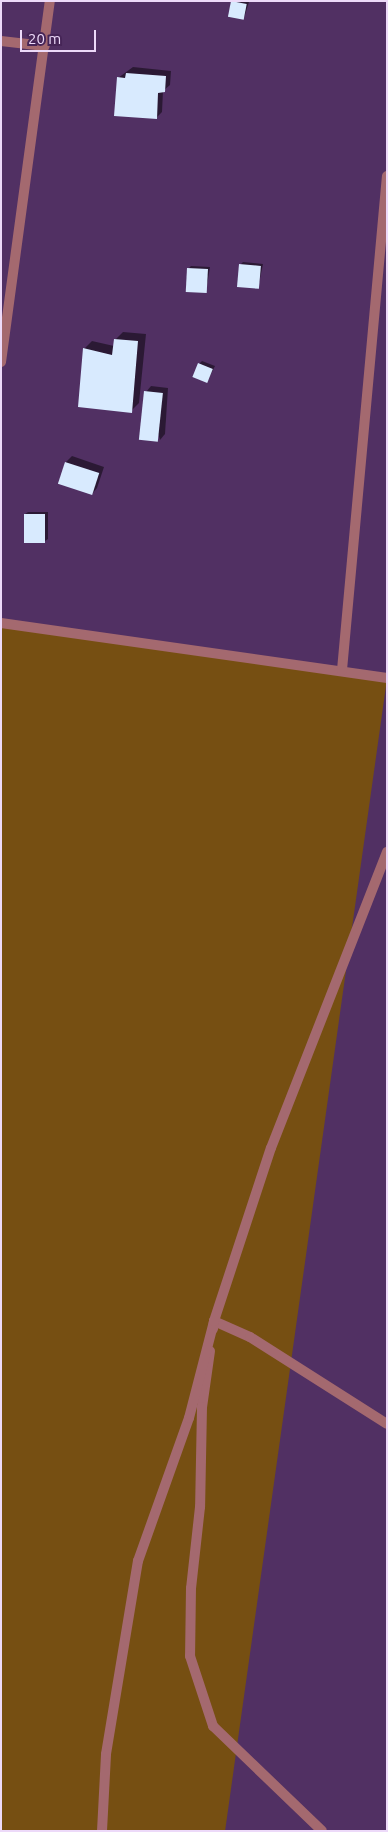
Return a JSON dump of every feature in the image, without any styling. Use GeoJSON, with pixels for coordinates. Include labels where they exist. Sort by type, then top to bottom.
{"type":"FeatureCollection","features":[{"type":"Feature","properties":{"kind":"street"},"geometry":{"type":"LineString","coordinates":[[1,362],[50,1]]}},
{"type":"Feature","properties":{"kind":"street"},"geometry":{"type":"LineString","coordinates":[[1,41],[45,46]]}},
{"type":"Feature","properties":{"kind":"street"},"geometry":{"type":"LineString","coordinates":[[342,670],[387,176]]}},
{"type":"Feature","properties":{"kind":"street"},"geometry":{"type":"LineString","coordinates":[[1,623],[342,670],[387,678]]}},
{"type":"Feature","properties":{"kind":"street"},"geometry":{"type":"LineString","coordinates":[[102,1831],[106,1754],[138,1561],[189,1418],[214,1321],[271,1148],[387,852]]}},
{"type":"Feature","properties":{"kind":"street"},"geometry":{"type":"LineString","coordinates":[[214,1321],[250,1337],[387,1424]]}},
{"type":"Feature","properties":{"kind":"street"},"geometry":{"type":"LineString","coordinates":[[214,1321],[202,1407],[200,1507],[191,1588],[190,1656],[213,1726],[322,1831]]}},
{"type":"Feature","properties":{"kind":"shaded area"},"geometry":{"type":"Polygon","coordinates":[[[1,623],[387,677],[225,1831],[1,1831],[1,623]]]}},
{"type":"Feature","properties":{"kind":"building"},"geometry":{"type":"Polygon","coordinates":[[[231,1],[247,4],[244,20],[228,17],[231,1]]]}},
{"type":"Feature","properties":{"kind":"building"},"geometry":{"type":"Polygon","coordinates":[[[126,73],[166,76],[165,92],[158,93],[157,119],[114,116],[117,77],[125,78],[126,73]]]}},
{"type":"Feature","properties":{"kind":"building"},"geometry":{"type":"Polygon","coordinates":[[[239,264],[261,266],[259,289],[237,287],[239,264]]]}},
{"type":"Feature","properties":{"kind":"building"},"geometry":{"type":"Polygon","coordinates":[[[187,268],[208,269],[207,293],[186,292],[187,268]]]}},
{"type":"Feature","properties":{"kind":"building"},"geometry":{"type":"Polygon","coordinates":[[[114,339],[138,341],[132,413],[78,407],[83,348],[112,355],[114,339]]]}},
{"type":"Feature","properties":{"kind":"building"},"geometry":{"type":"Polygon","coordinates":[[[198,363],[213,369],[207,383],[192,377],[198,363]]]}},
{"type":"Feature","properties":{"kind":"building"},"geometry":{"type":"Polygon","coordinates":[[[144,391],[163,393],[158,442],[139,440],[144,391]]]}},
{"type":"Feature","properties":{"kind":"building"},"geometry":{"type":"Polygon","coordinates":[[[65,462],[99,473],[92,495],[58,484],[65,462]]]}},
{"type":"Feature","properties":{"kind":"building"},"geometry":{"type":"Polygon","coordinates":[[[24,514],[45,514],[45,543],[24,543],[24,514]]]}}]}
